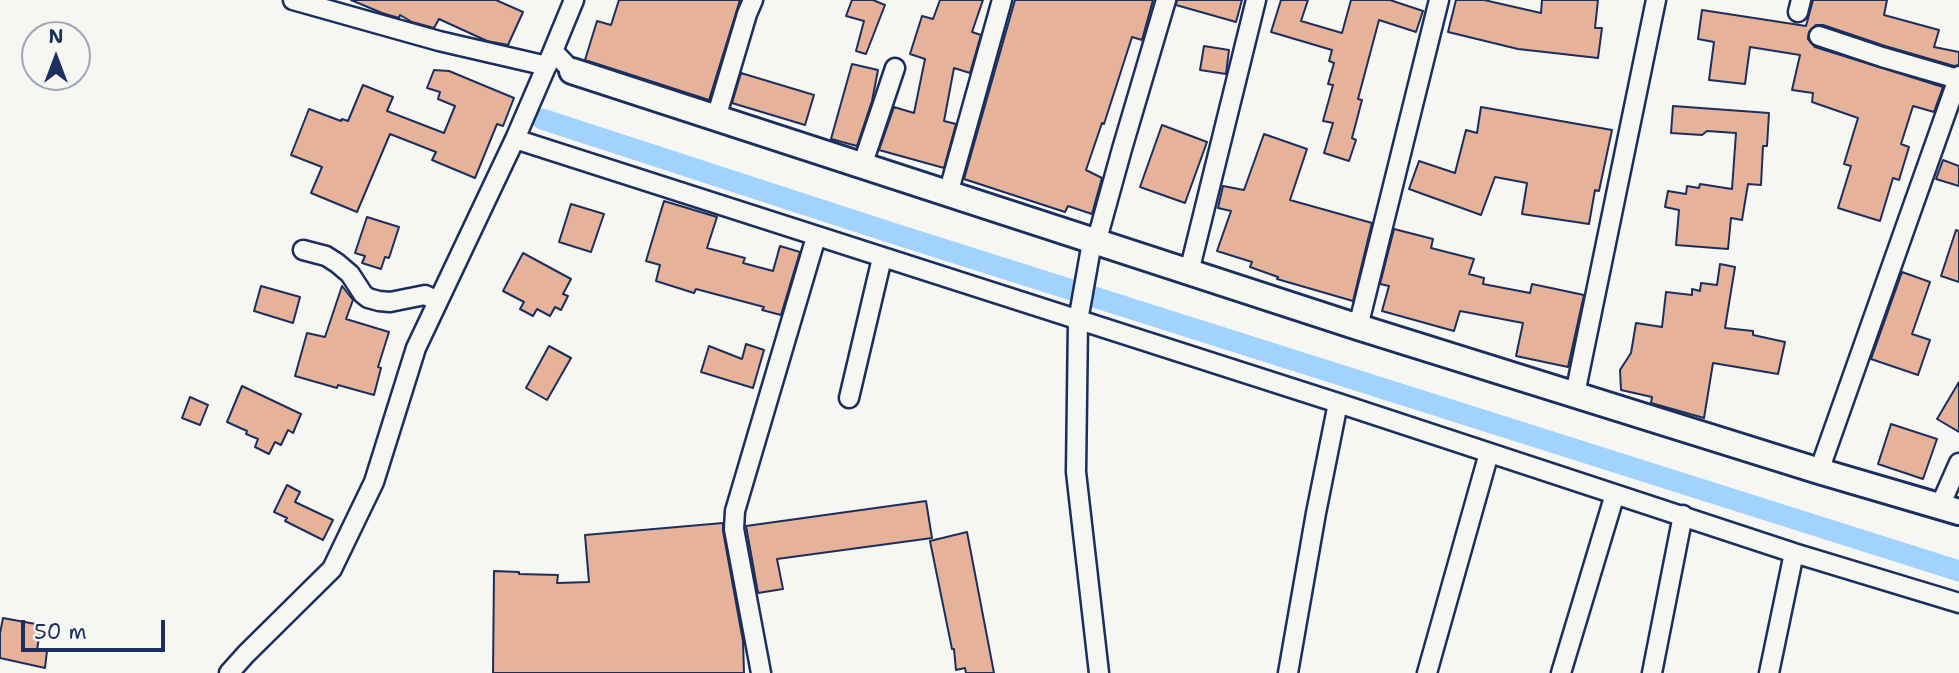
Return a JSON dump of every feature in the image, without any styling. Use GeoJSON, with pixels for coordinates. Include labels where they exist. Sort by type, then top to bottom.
{"type":"FeatureCollection","features":[{"type":"Feature","properties":{"kind":"street"},"geometry":{"type":"LineString","coordinates":[[293,0],[439,41],[550,59],[572,71],[1359,327],[1949,509],[1959,463]]}},
{"type":"Feature","properties":{"kind":"street"},"geometry":{"type":"LineString","coordinates":[[229,673],[332,569],[374,482],[416,348],[515,139],[575,0]]}},
{"type":"Feature","properties":{"kind":"street"},"geometry":{"type":"LineString","coordinates":[[716,118],[753,0]]}},
{"type":"Feature","properties":{"kind":"street"},"geometry":{"type":"LineString","coordinates":[[948,194],[1003,0]]}},
{"type":"Feature","properties":{"kind":"street"},"geometry":{"type":"LineString","coordinates":[[1099,673],[1076,472],[1078,321],[1095,242],[1166,0]]}},
{"type":"Feature","properties":{"kind":"street"},"geometry":{"type":"LineString","coordinates":[[1189,272],[1256,0]]}},
{"type":"Feature","properties":{"kind":"street"},"geometry":{"type":"LineString","coordinates":[[1359,327],[1439,0]]}},
{"type":"Feature","properties":{"kind":"street"},"geometry":{"type":"LineString","coordinates":[[1575,394],[1656,0]]}},
{"type":"Feature","properties":{"kind":"street"},"geometry":{"type":"LineString","coordinates":[[1818,36],[1958,77],[1819,471]]}},
{"type":"Feature","properties":{"kind":"street"},"geometry":{"type":"LineString","coordinates":[[862,166],[895,68]]}},
{"type":"Feature","properties":{"kind":"street"},"geometry":{"type":"LineString","coordinates":[[515,139],[1338,403],[1794,553],[1959,603]]}},
{"type":"Feature","properties":{"kind":"street"},"geometry":{"type":"LineString","coordinates":[[761,673],[734,529],[736,511],[816,237]]}},
{"type":"Feature","properties":{"kind":"street"},"geometry":{"type":"LineString","coordinates":[[303,250],[326,256],[337,263],[351,274],[368,298],[390,302],[425,295],[438,301]]}},
{"type":"Feature","properties":{"kind":"street"},"geometry":{"type":"LineString","coordinates":[[849,398],[882,258]]}},
{"type":"Feature","properties":{"kind":"street"},"geometry":{"type":"LineString","coordinates":[[1288,673],[1338,403]]}},
{"type":"Feature","properties":{"kind":"street"},"geometry":{"type":"LineString","coordinates":[[1427,673],[1489,453]]}},
{"type":"Feature","properties":{"kind":"street"},"geometry":{"type":"LineString","coordinates":[[1561,673],[1615,494]]}},
{"type":"Feature","properties":{"kind":"street"},"geometry":{"type":"LineString","coordinates":[[1652,673],[1683,515]]}},
{"type":"Feature","properties":{"kind":"street"},"geometry":{"type":"LineString","coordinates":[[1769,673],[1794,553]]}},
{"type":"Feature","properties":{"kind":"building"},"geometry":{"type":"Polygon","coordinates":[[[351,0],[496,0],[523,12],[508,45],[487,41],[439,19],[434,28],[412,22],[400,15],[399,18],[382,13],[351,0]]]}},
{"type":"Feature","properties":{"kind":"building"},"geometry":{"type":"Polygon","coordinates":[[[619,0],[740,0],[709,100],[585,60],[597,21],[611,25],[619,0]]]}},
{"type":"Feature","properties":{"kind":"building"},"geometry":{"type":"Polygon","coordinates":[[[852,0],[873,0],[885,5],[866,54],[856,51],[864,21],[846,16],[852,0]]]}},
{"type":"Feature","properties":{"kind":"building"},"geometry":{"type":"Polygon","coordinates":[[[940,0],[983,0],[972,32],[981,35],[970,73],[954,68],[944,121],[956,124],[944,168],[879,150],[894,107],[914,113],[925,59],[910,54],[922,16],[933,19],[940,0]]]}},
{"type":"Feature","properties":{"kind":"building"},"geometry":{"type":"Polygon","coordinates":[[[1015,0],[1153,0],[1142,40],[1132,37],[1086,170],[1102,178],[1092,214],[1068,206],[1065,212],[964,179],[1015,0]]]}},
{"type":"Feature","properties":{"kind":"building"},"geometry":{"type":"Polygon","coordinates":[[[1177,0],[1242,0],[1236,22],[1176,5],[1177,0]]]}},
{"type":"Feature","properties":{"kind":"building"},"geometry":{"type":"Polygon","coordinates":[[[1281,0],[1308,0],[1301,21],[1342,33],[1351,0],[1390,0],[1423,11],[1416,32],[1379,20],[1358,99],[1362,100],[1352,138],[1356,140],[1349,161],[1324,153],[1333,123],[1323,121],[1333,85],[1328,84],[1334,63],[1329,61],[1332,50],[1271,32],[1281,0]]]}},
{"type":"Feature","properties":{"kind":"building"},"geometry":{"type":"Polygon","coordinates":[[[1456,0],[1484,0],[1541,13],[1542,0],[1598,0],[1595,28],[1602,28],[1598,58],[1518,49],[1448,32],[1456,0]]]}},
{"type":"Feature","properties":{"kind":"building"},"geometry":{"type":"Polygon","coordinates":[[[1813,0],[1887,0],[1884,15],[1939,30],[1934,47],[1959,52],[1959,65],[1954,66],[1823,25],[1816,25],[1809,32],[1808,39],[1815,47],[1943,87],[1934,112],[1913,106],[1901,144],[1909,147],[1899,180],[1893,178],[1880,221],[1838,208],[1851,166],[1844,164],[1858,118],[1812,102],[1813,93],[1792,90],[1800,55],[1750,47],[1745,84],[1709,80],[1714,42],[1698,39],[1702,10],[1806,26],[1813,0]]]}},
{"type":"Feature","properties":{"kind":"building"},"geometry":{"type":"Polygon","coordinates":[[[1204,46],[1229,50],[1226,74],[1200,70],[1204,46]]]}},
{"type":"Feature","properties":{"kind":"building"},"geometry":{"type":"Polygon","coordinates":[[[852,64],[878,70],[872,101],[857,146],[831,139],[852,64]]]}},
{"type":"Feature","properties":{"kind":"building"},"geometry":{"type":"Polygon","coordinates":[[[434,70],[449,71],[514,98],[503,126],[497,124],[475,178],[432,160],[436,152],[390,134],[357,212],[311,193],[322,167],[291,155],[309,109],[348,121],[363,85],[393,97],[387,111],[444,133],[455,106],[438,99],[440,92],[427,88],[434,70]]]}},
{"type":"Feature","properties":{"kind":"building"},"geometry":{"type":"Polygon","coordinates":[[[741,73],[814,95],[805,125],[732,103],[741,73]]]}},
{"type":"Feature","properties":{"kind":"building"},"geometry":{"type":"Polygon","coordinates":[[[1673,106],[1769,113],[1767,146],[1763,146],[1761,185],[1748,184],[1742,220],[1731,218],[1728,249],[1676,245],[1679,210],[1665,207],[1668,191],[1686,194],[1687,186],[1699,188],[1700,184],[1732,189],[1736,133],[1671,133],[1673,106]]]}},
{"type":"Feature","properties":{"kind":"building"},"geometry":{"type":"Polygon","coordinates":[[[1481,107],[1612,130],[1599,191],[1595,190],[1589,224],[1522,214],[1527,183],[1495,177],[1481,215],[1409,189],[1419,161],[1455,173],[1466,130],[1477,133],[1481,107]]]}},
{"type":"Feature","properties":{"kind":"building"},"geometry":{"type":"Polygon","coordinates":[[[1162,125],[1207,142],[1185,203],[1140,187],[1162,125]]]}},
{"type":"Feature","properties":{"kind":"building"},"geometry":{"type":"Polygon","coordinates":[[[1264,134],[1307,149],[1290,200],[1372,223],[1353,301],[1277,279],[1278,277],[1250,267],[1252,262],[1217,251],[1231,211],[1218,208],[1223,186],[1244,190],[1264,134]]]}},
{"type":"Feature","properties":{"kind":"building"},"geometry":{"type":"Polygon","coordinates":[[[1943,160],[1959,166],[1959,186],[1936,179],[1943,160]]]}},
{"type":"Feature","properties":{"kind":"building"},"geometry":{"type":"Polygon","coordinates":[[[664,201],[717,217],[707,248],[745,258],[743,263],[773,271],[780,246],[800,252],[781,315],[762,310],[764,307],[696,289],[694,293],[656,281],[660,265],[646,261],[664,201]]]}},
{"type":"Feature","properties":{"kind":"building"},"geometry":{"type":"Polygon","coordinates":[[[571,204],[604,214],[591,252],[559,242],[571,204]]]}},
{"type":"Feature","properties":{"kind":"building"},"geometry":{"type":"Polygon","coordinates":[[[367,217],[399,227],[389,258],[385,257],[381,269],[362,263],[365,256],[355,253],[367,217]]]}},
{"type":"Feature","properties":{"kind":"building"},"geometry":{"type":"Polygon","coordinates":[[[1394,229],[1433,239],[1431,248],[1474,259],[1469,274],[1484,278],[1483,284],[1530,293],[1532,284],[1584,295],[1568,367],[1516,356],[1523,323],[1460,311],[1454,331],[1382,311],[1389,286],[1380,284],[1394,229]]]}},
{"type":"Feature","properties":{"kind":"building"},"geometry":{"type":"Polygon","coordinates":[[[1956,230],[1959,231],[1959,282],[1941,276],[1956,230]]]}},
{"type":"Feature","properties":{"kind":"building"},"geometry":{"type":"Polygon","coordinates":[[[523,253],[571,279],[563,294],[568,296],[561,310],[555,307],[550,316],[537,309],[533,316],[520,309],[524,302],[503,291],[523,253]]]}},
{"type":"Feature","properties":{"kind":"building"},"geometry":{"type":"Polygon","coordinates":[[[1720,264],[1735,267],[1725,328],[1753,331],[1753,335],[1785,342],[1778,374],[1713,363],[1704,418],[1651,403],[1652,397],[1621,390],[1620,370],[1631,353],[1636,323],[1662,327],[1666,292],[1692,295],[1692,289],[1700,291],[1701,283],[1717,285],[1720,264]]]}},
{"type":"Feature","properties":{"kind":"building"},"geometry":{"type":"Polygon","coordinates":[[[1902,272],[1930,282],[1912,334],[1930,340],[1918,375],[1871,359],[1902,272]]]}},
{"type":"Feature","properties":{"kind":"building"},"geometry":{"type":"Polygon","coordinates":[[[261,286],[300,297],[293,323],[254,311],[261,286]]]}},
{"type":"Feature","properties":{"kind":"building"},"geometry":{"type":"Polygon","coordinates":[[[342,286],[353,300],[346,319],[389,332],[378,367],[381,368],[374,395],[295,376],[307,333],[325,337],[342,286]]]}},
{"type":"Feature","properties":{"kind":"building"},"geometry":{"type":"Polygon","coordinates":[[[746,344],[764,350],[753,388],[701,372],[709,346],[742,359],[746,344]]]}},
{"type":"Feature","properties":{"kind":"building"},"geometry":{"type":"Polygon","coordinates":[[[549,346],[571,358],[547,400],[526,388],[549,346]]]}},
{"type":"Feature","properties":{"kind":"building"},"geometry":{"type":"Polygon","coordinates":[[[1959,382],[1959,432],[1937,419],[1959,382]]]}},
{"type":"Feature","properties":{"kind":"building"},"geometry":{"type":"Polygon","coordinates":[[[242,386],[301,414],[293,433],[288,430],[281,445],[275,442],[269,454],[255,447],[258,439],[227,422],[242,386]]]}},
{"type":"Feature","properties":{"kind":"building"},"geometry":{"type":"Polygon","coordinates":[[[190,397],[208,405],[200,425],[182,418],[190,397]]]}},
{"type":"Feature","properties":{"kind":"building"},"geometry":{"type":"Polygon","coordinates":[[[1891,424],[1937,439],[1923,479],[1878,464],[1891,424]]]}},
{"type":"Feature","properties":{"kind":"building"},"geometry":{"type":"Polygon","coordinates":[[[287,485],[300,492],[295,502],[333,520],[323,540],[285,521],[287,518],[274,512],[287,485]]]}},
{"type":"Feature","properties":{"kind":"building"},"geometry":{"type":"Polygon","coordinates":[[[926,501],[932,538],[777,559],[783,589],[758,593],[746,526],[926,501]]]}},
{"type":"Feature","properties":{"kind":"building"},"geometry":{"type":"Polygon","coordinates":[[[723,523],[743,641],[744,673],[493,673],[494,571],[558,575],[557,583],[589,582],[585,535],[723,523]]]}},
{"type":"Feature","properties":{"kind":"building"},"geometry":{"type":"Polygon","coordinates":[[[967,532],[994,673],[966,673],[965,668],[956,670],[954,649],[930,541],[967,532]]]}},
{"type":"Feature","properties":{"kind":"building"},"geometry":{"type":"Polygon","coordinates":[[[3,618],[41,625],[37,650],[47,651],[45,668],[0,658],[3,618]]]}},
{"type":"Feature","properties":{"kind":"waterway"},"geometry":{"type":"LineString","coordinates":[[542,119],[892,233],[1959,571]]}}]}
